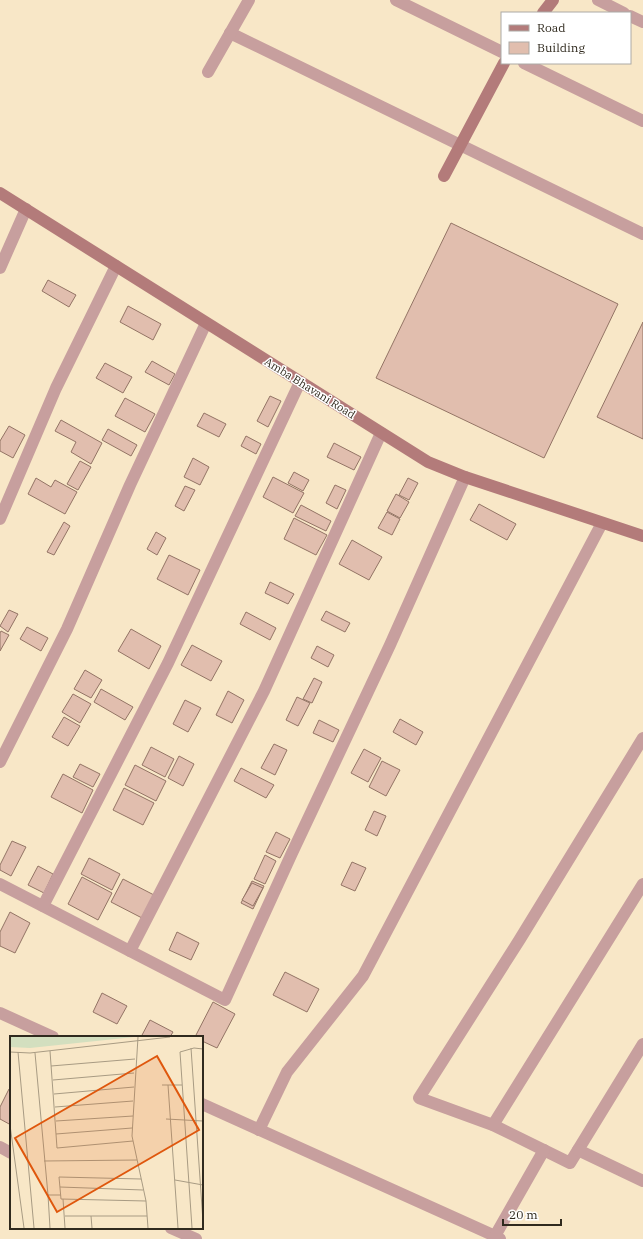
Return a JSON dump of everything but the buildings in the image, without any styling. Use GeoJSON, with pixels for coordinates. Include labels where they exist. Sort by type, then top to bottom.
{"type":"FeatureCollection","features":[{"type":"Feature","properties":{"kind":"street"},"geometry":{"type":"LineString","coordinates":[[208,72],[249,0]]}},
{"type":"Feature","properties":{"kind":"street"},"geometry":{"type":"LineString","coordinates":[[396,0],[501,52]]}},
{"type":"Feature","properties":{"kind":"street"},"geometry":{"type":"LineString","coordinates":[[543,12],[553,0]]}},
{"type":"Feature","properties":{"kind":"street"},"geometry":{"type":"LineString","coordinates":[[598,0],[622,12]]}},
{"type":"Feature","properties":{"kind":"street"},"geometry":{"type":"LineString","coordinates":[[631,16],[643,22]]}},
{"type":"Feature","properties":{"kind":"street"},"geometry":{"type":"LineString","coordinates":[[230,33],[643,234]]}},
{"type":"Feature","properties":{"kind":"street"},"geometry":{"type":"LineString","coordinates":[[444,176],[503,64]]}},
{"type":"Feature","properties":{"kind":"street"},"geometry":{"type":"LineString","coordinates":[[526,64],[643,121]]}},
{"type":"Feature","properties":{"kind":"street","name":"Amba Bhavani Road"},"geometry":{"type":"LineString","coordinates":[[0,193],[428,462],[465,477],[643,536]]}},
{"type":"Feature","properties":{"kind":"street"},"geometry":{"type":"LineString","coordinates":[[0,268],[26,210]]}},
{"type":"Feature","properties":{"kind":"street"},"geometry":{"type":"LineString","coordinates":[[0,519],[56,388],[116,266]]}},
{"type":"Feature","properties":{"kind":"street"},"geometry":{"type":"LineString","coordinates":[[0,762],[67,629],[130,485],[206,323]]}},
{"type":"Feature","properties":{"kind":"street"},"geometry":{"type":"LineString","coordinates":[[43,906],[168,663],[300,382]]}},
{"type":"Feature","properties":{"kind":"street"},"geometry":{"type":"LineString","coordinates":[[130,952],[264,691],[381,433]]}},
{"type":"Feature","properties":{"kind":"street"},"geometry":{"type":"LineString","coordinates":[[0,884],[225,1000],[292,853],[390,645],[465,477]]}},
{"type":"Feature","properties":{"kind":"street"},"geometry":{"type":"LineString","coordinates":[[259,1130],[287,1072],[363,976],[602,523]]}},
{"type":"Feature","properties":{"kind":"street"},"geometry":{"type":"LineString","coordinates":[[643,738],[520,939],[419,1098],[493,1125],[570,1163],[643,1044]]}},
{"type":"Feature","properties":{"kind":"street"},"geometry":{"type":"LineString","coordinates":[[493,1125],[643,884]]}},
{"type":"Feature","properties":{"kind":"street"},"geometry":{"type":"LineString","coordinates":[[0,1013],[51,1036]]}},
{"type":"Feature","properties":{"kind":"street"},"geometry":{"type":"LineString","coordinates":[[203,1104],[498,1238],[544,1150]]}},
{"type":"Feature","properties":{"kind":"street"},"geometry":{"type":"LineString","coordinates":[[0,1147],[10,1152]]}},
{"type":"Feature","properties":{"kind":"street"},"geometry":{"type":"LineString","coordinates":[[578,1150],[643,1181]]}},
{"type":"Feature","properties":{"kind":"street"},"geometry":{"type":"LineString","coordinates":[[173,1229],[196,1239]]}}]}
